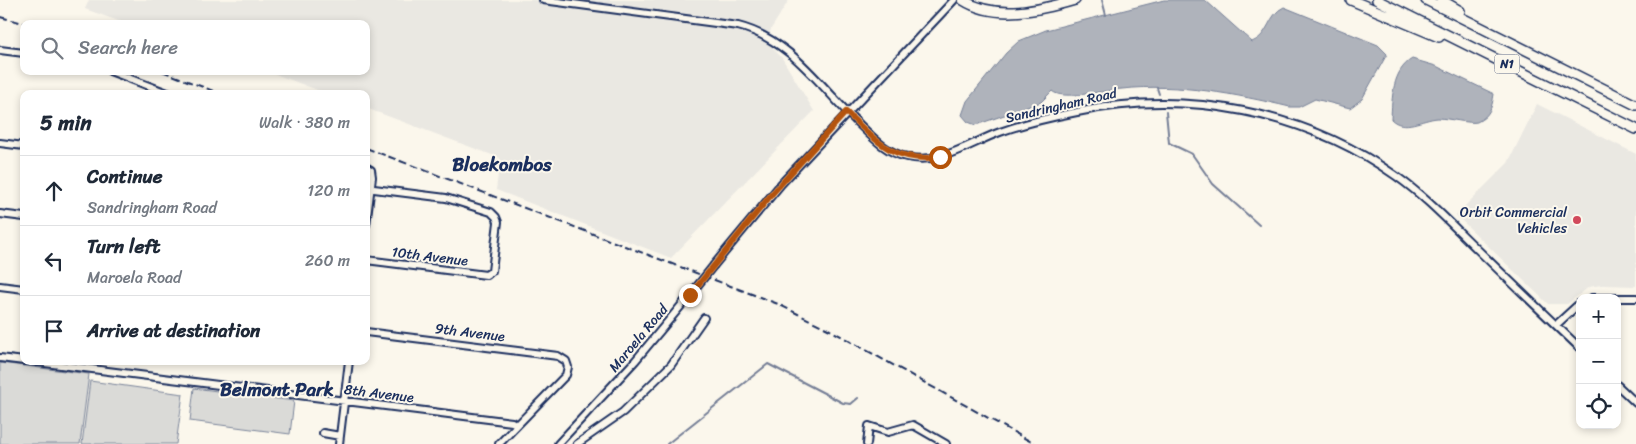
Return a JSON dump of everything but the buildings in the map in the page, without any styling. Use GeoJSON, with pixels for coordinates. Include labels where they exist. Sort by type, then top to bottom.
{"type":"FeatureCollection","features":[{"type":"Feature","properties":{"kind":"highway"},"geometry":{"type":"LineString","coordinates":[[963,0],[974,6],[1010,12],[1030,11],[1075,0]]}},
{"type":"Feature","properties":{"kind":"highway"},"geometry":{"type":"LineString","coordinates":[[1351,0],[1547,84]]}},
{"type":"Feature","properties":{"kind":"highway","name":"N1"},"geometry":{"type":"LineString","coordinates":[[1377,0],[1636,129]]}},
{"type":"Feature","properties":{"kind":"highway","name":"N1"},"geometry":{"type":"LineString","coordinates":[[1426,0],[1636,105]]}},
{"type":"Feature","properties":{"kind":"highway"},"geometry":{"type":"LineString","coordinates":[[1441,0],[1568,71]]}},
{"type":"Feature","properties":{"kind":"street","name":"Sandringham Road"},"geometry":{"type":"LineString","coordinates":[[543,0],[738,26],[752,30],[779,44],[790,53],[846,112],[884,147],[909,158],[926,159],[955,152],[1002,131],[1036,121],[1118,104],[1213,106],[1278,119],[1340,142],[1397,177],[1435,208],[1576,344]]}},
{"type":"Feature","properties":{"kind":"street","name":"Maroela Road"},"geometry":{"type":"LineString","coordinates":[[558,444],[620,379],[771,195],[846,112],[954,0]]}},
{"type":"Feature","properties":{"kind":"street"},"geometry":{"type":"LineString","coordinates":[[0,50],[20,52]]}},
{"type":"Feature","properties":{"kind":"street"},"geometry":{"type":"LineString","coordinates":[[120,75],[160,90]]}},
{"type":"Feature","properties":{"kind":"street"},"geometry":{"type":"LineString","coordinates":[[0,143],[20,146]]}},
{"type":"Feature","properties":{"kind":"street","name":"10th Avenue"},"geometry":{"type":"LineString","coordinates":[[370,188],[446,198],[491,212],[498,222],[490,273],[486,275],[370,260]]}},
{"type":"Feature","properties":{"kind":"street"},"geometry":{"type":"LineString","coordinates":[[0,214],[20,216]]}},
{"type":"Feature","properties":{"kind":"street"},"geometry":{"type":"LineString","coordinates":[[0,286],[20,288]]}},
{"type":"Feature","properties":{"kind":"street"},"geometry":{"type":"LineString","coordinates":[[1621,298],[1636,298]]}},
{"type":"Feature","properties":{"kind":"street"},"geometry":{"type":"LineString","coordinates":[[1556,325],[1576,307]]}},
{"type":"Feature","properties":{"kind":"street"},"geometry":{"type":"LineString","coordinates":[[578,444],[623,412],[672,365],[704,318]]}},
{"type":"Feature","properties":{"kind":"street","name":"9th Avenue"},"geometry":{"type":"LineString","coordinates":[[370,332],[558,356],[567,364],[566,375],[517,425]]}},
{"type":"Feature","properties":{"kind":"street"},"geometry":{"type":"LineString","coordinates":[[0,358],[20,360]]}},
{"type":"Feature","properties":{"kind":"street","name":"8th Avenue"},"geometry":{"type":"LineString","coordinates":[[60,365],[512,422],[517,425]]}},
{"type":"Feature","properties":{"kind":"street"},"geometry":{"type":"LineString","coordinates":[[339,444],[348,365]]}},
{"type":"Feature","properties":{"kind":"street"},"geometry":{"type":"LineString","coordinates":[[1621,389],[1636,403]]}},
{"type":"Feature","properties":{"kind":"street"},"geometry":{"type":"LineString","coordinates":[[499,444],[517,425]]}},
{"type":"Feature","properties":{"kind":"street"},"geometry":{"type":"LineString","coordinates":[[867,444],[869,426],[888,432],[913,425],[946,444]]}},
{"type":"Feature","properties":{"kind":"street"},"geometry":{"type":"LineString","coordinates":[[323,434],[340,436]]}},
{"type":"Feature","properties":{"kind":"shaded area"},"geometry":{"type":"Polygon","coordinates":[[[89,0],[789,0],[771,29],[767,42],[782,58],[814,111],[671,258],[496,190],[500,158],[370,109],[370,90],[317,90],[278,75],[370,75],[370,20],[116,20],[85,9],[89,0]]]}},
{"type":"Feature","properties":{"kind":"shaded area"},"geometry":{"type":"Polygon","coordinates":[[[1164,0],[1205,0],[1252,42],[1262,35],[1275,15],[1284,7],[1378,45],[1387,54],[1362,99],[1350,108],[1315,99],[1299,107],[1290,107],[1207,91],[1165,87],[1122,89],[1074,95],[1057,94],[1052,91],[1041,102],[976,125],[968,122],[962,115],[967,101],[1006,53],[1019,41],[1046,30],[1164,0]]]}},
{"type":"Feature","properties":{"kind":"shaded area"},"geometry":{"type":"Polygon","coordinates":[[[1412,59],[1436,66],[1494,94],[1488,114],[1477,122],[1438,118],[1407,125],[1396,123],[1391,119],[1394,86],[1400,70],[1412,59]]]}},
{"type":"Feature","properties":{"kind":"shaded area"},"geometry":{"type":"Polygon","coordinates":[[[1537,104],[1636,154],[1636,286],[1602,285],[1589,287],[1580,294],[1576,294],[1576,297],[1567,304],[1548,304],[1456,215],[1508,163],[1537,104]]]}},
{"type":"Feature","properties":{"kind":"shaded area"},"geometry":{"type":"Polygon","coordinates":[[[0,363],[89,374],[80,444],[0,444],[0,363]]]}},
{"type":"Feature","properties":{"kind":"shaded area"},"geometry":{"type":"Polygon","coordinates":[[[90,381],[183,394],[176,444],[82,444],[90,381]]]}},
{"type":"Feature","properties":{"kind":"shaded area"},"geometry":{"type":"Polygon","coordinates":[[[194,388],[294,401],[290,434],[190,421],[194,388]]]}},
{"type":"Feature","properties":{"kind":"waterway"},"geometry":{"type":"LineString","coordinates":[[1102,0],[1106,15]]}},
{"type":"Feature","properties":{"kind":"waterway"},"geometry":{"type":"LineString","coordinates":[[1157,88],[1159,94]]}},
{"type":"Feature","properties":{"kind":"waterway"},"geometry":{"type":"LineString","coordinates":[[1166,112],[1169,143],[1192,154],[1213,184],[1259,225]]}},
{"type":"Feature","properties":{"kind":"waterway"},"geometry":{"type":"LineString","coordinates":[[667,444],[768,364],[843,403],[851,404],[858,398]]}},
{"type":"Feature","properties":{"kind":"railway"},"geometry":{"type":"LineString","coordinates":[[0,17],[20,22]]}},
{"type":"Feature","properties":{"kind":"railway"},"geometry":{"type":"LineString","coordinates":[[172,75],[211,90]]}},
{"type":"Feature","properties":{"kind":"railway"},"geometry":{"type":"LineString","coordinates":[[370,150],[778,304],[830,330],[1035,444]]}},
{"type":"Feature","properties":{"kind":"place","name":"Orbit Commercial Vehicles"},"geometry":{"type":"Point","coordinates":[1577,220]}},
{"type":"Feature","properties":{"kind":"district","name":"Bloekombos"},"geometry":{"type":"Point","coordinates":[502,164]}},
{"type":"Feature","properties":{"kind":"district","name":"Belmont Park"},"geometry":{"type":"Point","coordinates":[277,389]}},
{"type":"Feature","properties":{"kind":"route"},"geometry":{"type":"LineString","coordinates":[[690,295],[771,195],[846,112],[884,147],[897,154],[909,158],[926,159],[940,157]]}}]}
